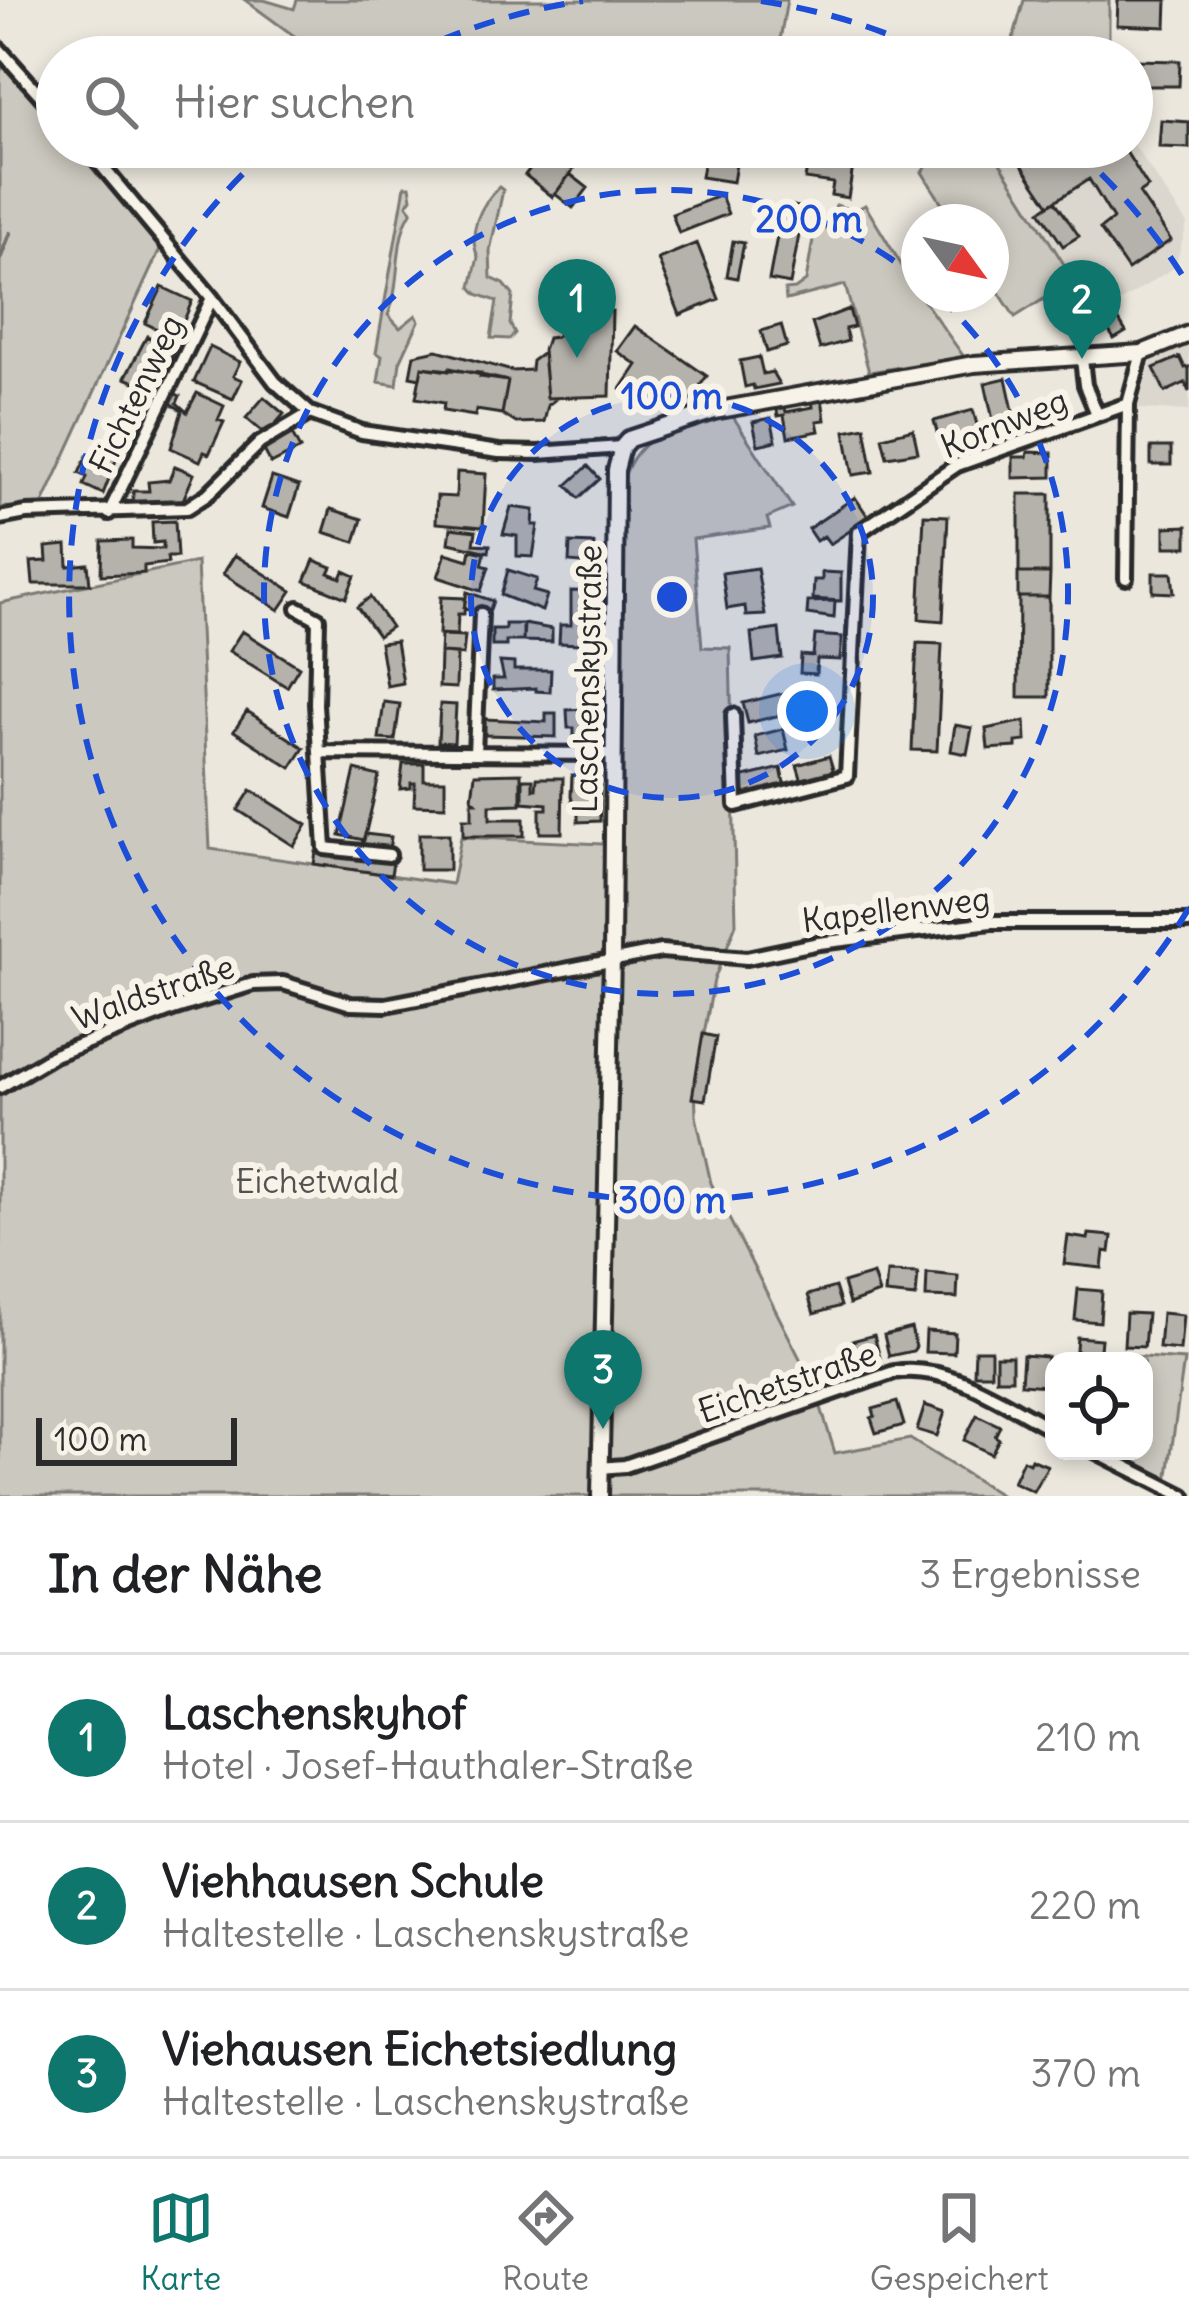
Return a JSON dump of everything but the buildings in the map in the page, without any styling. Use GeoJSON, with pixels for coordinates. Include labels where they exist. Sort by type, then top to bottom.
{"type":"FeatureCollection","features":[{"type":"Feature","properties":{"kind":"street"},"geometry":{"type":"LineString","coordinates":[[0,50],[36,90]]}},
{"type":"Feature","properties":{"kind":"street"},"geometry":{"type":"LineString","coordinates":[[104,168],[275,382],[310,412],[362,432],[499,452],[622,447],[658,427],[788,395],[974,364],[1142,353],[1189,334]]}},
{"type":"Feature","properties":{"kind":"street","name":"Fichtenweg"},"geometry":{"type":"LineString","coordinates":[[109,512],[212,298]]}},
{"type":"Feature","properties":{"kind":"street"},"geometry":{"type":"LineString","coordinates":[[1126,578],[1128,404],[1142,353]]}},
{"type":"Feature","properties":{"kind":"street"},"geometry":{"type":"LineString","coordinates":[[1082,359],[1085,385],[1097,414]]}},
{"type":"Feature","properties":{"kind":"street","name":"Kornweg"},"geometry":{"type":"LineString","coordinates":[[733,715],[736,805],[847,776],[860,532],[957,466],[1128,404]]}},
{"type":"Feature","properties":{"kind":"street","name":"Fichtenweg"},"geometry":{"type":"LineString","coordinates":[[0,518],[26,513],[187,508],[207,496],[260,443],[310,412]]}},
{"type":"Feature","properties":{"kind":"street","name":"Laschenskystraße"},"geometry":{"type":"LineString","coordinates":[[600,1496],[616,470],[622,447]]}},
{"type":"Feature","properties":{"kind":"street"},"geometry":{"type":"LineString","coordinates":[[298,608],[318,620],[316,704],[325,848],[389,855]]}},
{"type":"Feature","properties":{"kind":"street"},"geometry":{"type":"LineString","coordinates":[[475,753],[481,614]]}},
{"type":"Feature","properties":{"kind":"street"},"geometry":{"type":"LineString","coordinates":[[321,752],[614,754]]}},
{"type":"Feature","properties":{"kind":"street","name":"Kapellenweg"},"geometry":{"type":"LineString","coordinates":[[612,957],[662,951],[747,958],[991,922],[1189,922]]}},
{"type":"Feature","properties":{"kind":"street","name":"Waldstraße"},"geometry":{"type":"LineString","coordinates":[[0,1087],[54,1055],[253,984],[283,983],[351,1004],[386,1005],[584,968],[612,957]]}},
{"type":"Feature","properties":{"kind":"street","name":"Eichetstraße"},"geometry":{"type":"LineString","coordinates":[[600,1468],[625,1466],[894,1372],[918,1368],[959,1381],[1045,1425]]}},
{"type":"Feature","properties":{"kind":"street"},"geometry":{"type":"LineString","coordinates":[[1113,1460],[1184,1496]]}},
{"type":"Feature","properties":{"kind":"shaded area"},"geometry":{"type":"Polygon","coordinates":[[[1004,168],[1149,168],[1187,224],[1175,267],[1097,316],[1004,168]]]}},
{"type":"Feature","properties":{"kind":"shaded area"},"geometry":{"type":"Polygon","coordinates":[[[1189,345],[1189,411],[1138,409],[1151,362],[1189,345]]]}},
{"type":"Feature","properties":{"kind":"green space"},"geometry":{"type":"Polygon","coordinates":[[[245,0],[294,9],[297,0],[787,0],[781,36],[294,36],[245,0]]]}},
{"type":"Feature","properties":{"kind":"green space"},"geometry":{"type":"Polygon","coordinates":[[[1024,0],[1109,0],[1109,36],[1014,36],[1024,0]]]}},
{"type":"Feature","properties":{"kind":"green space"},"geometry":{"type":"Polygon","coordinates":[[[0,38],[36,79],[36,168],[113,168],[173,237],[161,247],[41,508],[0,507],[0,71],[5,65],[0,59],[0,38]]]}},
{"type":"Feature","properties":{"kind":"green space"},"geometry":{"type":"Polygon","coordinates":[[[925,168],[1003,168],[1074,280],[1015,317],[1009,308],[1009,204],[942,204],[922,172],[925,168]]]}},
{"type":"Feature","properties":{"kind":"green space"},"geometry":{"type":"Polygon","coordinates":[[[405,186],[410,186],[412,198],[407,205],[412,211],[402,234],[388,315],[400,328],[416,315],[419,321],[400,362],[397,385],[378,382],[382,356],[376,353],[405,186]]]}},
{"type":"Feature","properties":{"kind":"green space"},"geometry":{"type":"Polygon","coordinates":[[[499,187],[503,190],[490,251],[491,278],[513,295],[510,324],[515,333],[510,339],[491,338],[497,301],[471,287],[478,257],[477,219],[499,187]]]}},
{"type":"Feature","properties":{"kind":"green space"},"geometry":{"type":"Polygon","coordinates":[[[836,205],[854,211],[865,205],[901,264],[901,312],[932,312],[964,357],[869,372],[845,285],[786,300],[785,290],[806,281],[815,228],[825,229],[836,205]]]}},
{"type":"Feature","properties":{"kind":"green space","name":"Eichetwald"},"geometry":{"type":"Polygon","coordinates":[[[730,412],[792,507],[767,518],[770,528],[693,539],[702,647],[730,648],[736,924],[714,980],[695,1082],[696,1116],[711,1183],[815,1388],[835,1453],[910,1439],[1002,1496],[0,1496],[0,603],[197,562],[210,849],[452,884],[461,837],[622,845],[622,485],[629,466],[649,441],[730,412]]]}},
{"type":"Feature","properties":{"kind":"green space"},"geometry":{"type":"Polygon","coordinates":[[[1153,1358],[1184,1360],[1167,1482],[1131,1460],[1153,1460],[1153,1358]]]}},
{"type":"Feature","properties":{"kind":"waterway"},"geometry":{"type":"LineString","coordinates":[[0,259],[10,233]]}},
{"type":"Feature","properties":{"kind":"place","name":"Laschenskyhof"},"geometry":{"type":"Point","coordinates":[577,358]}},
{"type":"Feature","properties":{"kind":"place","name":"Viehhausen Schule"},"geometry":{"type":"Point","coordinates":[1082,359]}},
{"type":"Feature","properties":{"kind":"place","name":"Viehausen Eichetsiedlung"},"geometry":{"type":"Point","coordinates":[603,1429]}}]}
